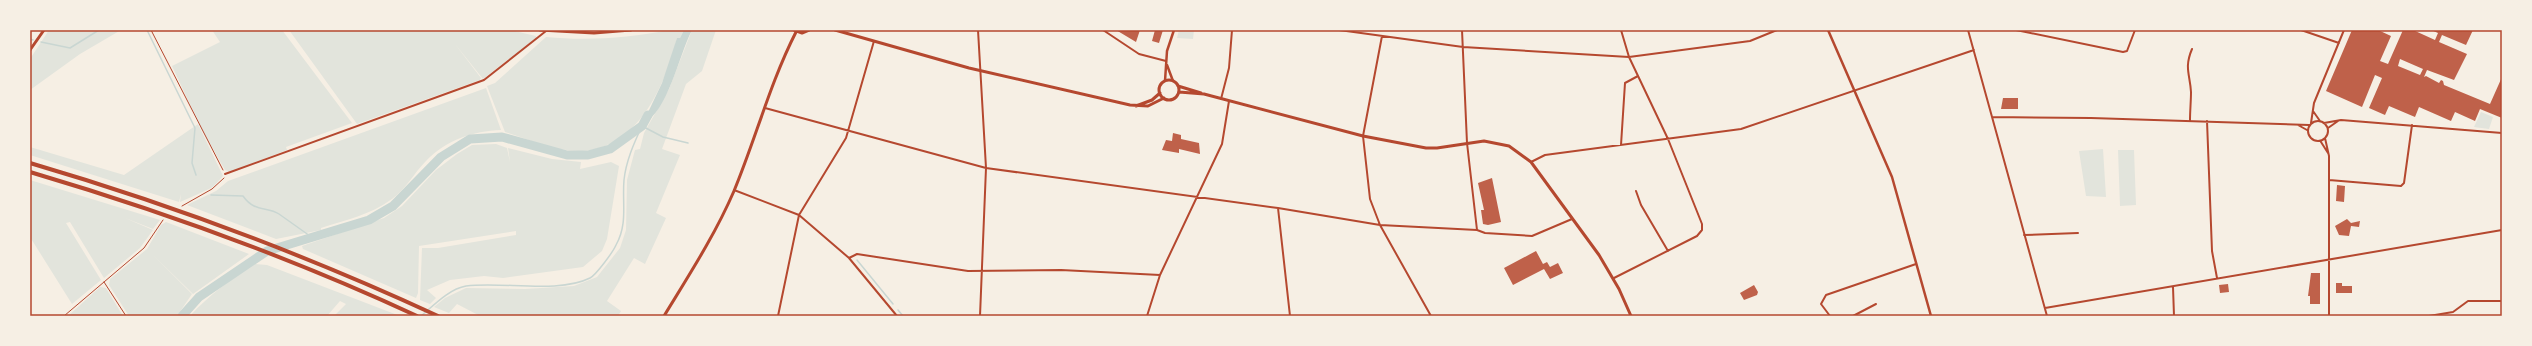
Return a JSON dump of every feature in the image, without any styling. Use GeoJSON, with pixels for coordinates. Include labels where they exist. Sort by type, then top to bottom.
{"type":"FeatureCollection","features":[{"type":"Feature","properties":{"kind":"highway"},"geometry":{"type":"LineString","coordinates":[[30,162],[165,206],[261,240],[438,316]]}},
{"type":"Feature","properties":{"kind":"highway"},"geometry":{"type":"LineString","coordinates":[[30,172],[180,220],[284,259],[396,306],[416,316]]}},
{"type":"Feature","properties":{"kind":"main road"},"geometry":{"type":"LineString","coordinates":[[30,50],[44,30]]}},
{"type":"Feature","properties":{"kind":"main road"},"geometry":{"type":"LineString","coordinates":[[540,30],[594,33],[631,30]]}},
{"type":"Feature","properties":{"kind":"main road"},"geometry":{"type":"LineString","coordinates":[[664,316],[712,237],[734,190],[782,60],[795,31],[802,33],[808,30]]}},
{"type":"Feature","properties":{"kind":"main road"},"geometry":{"type":"LineString","coordinates":[[835,30],[981,70],[1134,106],[1148,106],[1164,98]]}},
{"type":"Feature","properties":{"kind":"main road"},"geometry":{"type":"LineString","coordinates":[[1134,106],[1152,100],[1160,93],[1160,89],[1165,81],[1173,81],[1178,86],[1179,92]]}},
{"type":"Feature","properties":{"kind":"main road"},"geometry":{"type":"LineString","coordinates":[[1178,86],[1187,87],[1221,99],[1363,136],[1426,148],[1437,148],[1484,141],[1503,144],[1514,149],[1531,162],[1573,218],[1614,278],[1630,316]]}},
{"type":"Feature","properties":{"kind":"main road"},"geometry":{"type":"LineString","coordinates":[[1179,92],[1204,94]]}},
{"type":"Feature","properties":{"kind":"main road"},"geometry":{"type":"LineString","coordinates":[[1160,93],[1164,98],[1172,100],[1179,92]]}},
{"type":"Feature","properties":{"kind":"street"},"geometry":{"type":"LineString","coordinates":[[225,174],[484,80],[547,30]]}},
{"type":"Feature","properties":{"kind":"street"},"geometry":{"type":"LineString","coordinates":[[978,30],[986,168],[984,271],[980,316]]}},
{"type":"Feature","properties":{"kind":"street"},"geometry":{"type":"LineString","coordinates":[[1103,30],[1139,54],[1166,62]]}},
{"type":"Feature","properties":{"kind":"street"},"geometry":{"type":"LineString","coordinates":[[1165,81],[1166,62],[1174,30]]}},
{"type":"Feature","properties":{"kind":"street"},"geometry":{"type":"LineString","coordinates":[[1221,99],[1229,68],[1232,30]]}},
{"type":"Feature","properties":{"kind":"street"},"geometry":{"type":"LineString","coordinates":[[1339,30],[1463,47],[1629,57],[1750,41],[1776,30]]}},
{"type":"Feature","properties":{"kind":"street"},"geometry":{"type":"LineString","coordinates":[[1462,30],[1467,143],[1477,230]]}},
{"type":"Feature","properties":{"kind":"street"},"geometry":{"type":"LineString","coordinates":[[1614,278],[1697,236],[1702,230],[1702,224],[1668,139],[1629,57],[1621,30]]}},
{"type":"Feature","properties":{"kind":"street"},"geometry":{"type":"LineString","coordinates":[[1828,30],[1892,178],[1931,316]]}},
{"type":"Feature","properties":{"kind":"street"},"geometry":{"type":"LineString","coordinates":[[1968,30],[2047,316]]}},
{"type":"Feature","properties":{"kind":"street"},"geometry":{"type":"LineString","coordinates":[[2016,30],[2124,52],[2127,51],[2135,30]]}},
{"type":"Feature","properties":{"kind":"street"},"geometry":{"type":"LineString","coordinates":[[2301,30],[2339,43]]}},
{"type":"Feature","properties":{"kind":"street"},"geometry":{"type":"LineString","coordinates":[[2307,130],[2310,124],[2315,99],[2344,30]]}},
{"type":"Feature","properties":{"kind":"street"},"geometry":{"type":"LineString","coordinates":[[1382,36],[1363,136],[1370,198],[1380,225],[1431,316]]}},
{"type":"Feature","properties":{"kind":"street"},"geometry":{"type":"LineString","coordinates":[[778,316],[799,215],[849,131],[874,41]]}},
{"type":"Feature","properties":{"kind":"street"},"geometry":{"type":"LineString","coordinates":[[2190,120],[2191,90],[2187,78],[2188,58],[2192,49]]}},
{"type":"Feature","properties":{"kind":"street"},"geometry":{"type":"LineString","coordinates":[[1531,162],[1545,156],[1741,129],[1974,50]]}},
{"type":"Feature","properties":{"kind":"street"},"geometry":{"type":"LineString","coordinates":[[1166,62],[1173,81]]}},
{"type":"Feature","properties":{"kind":"street"},"geometry":{"type":"LineString","coordinates":[[1621,145],[1625,83],[1638,76]]}},
{"type":"Feature","properties":{"kind":"street"},"geometry":{"type":"LineString","coordinates":[[1147,316],[1160,275],[1222,144],[1229,101]]}},
{"type":"Feature","properties":{"kind":"street"},"geometry":{"type":"LineString","coordinates":[[764,107],[986,168],[1278,208],[1380,225],[1477,230],[1485,233],[1532,236],[1573,218]]}},
{"type":"Feature","properties":{"kind":"street"},"geometry":{"type":"LineString","coordinates":[[2313,111],[2328,128]]}},
{"type":"Feature","properties":{"kind":"street"},"geometry":{"type":"LineString","coordinates":[[1992,117],[2190,120],[2298,124],[2341,120],[2502,133]]}},
{"type":"Feature","properties":{"kind":"street"},"geometry":{"type":"LineString","coordinates":[[2329,316],[2329,156],[2325,138],[2328,128],[2341,120]]}},
{"type":"Feature","properties":{"kind":"street"},"geometry":{"type":"LineString","coordinates":[[2207,121],[2212,251],[2217,278]]}},
{"type":"Feature","properties":{"kind":"street"},"geometry":{"type":"LineString","coordinates":[[2298,124],[2307,130],[2311,139],[2320,141],[2325,138]]}},
{"type":"Feature","properties":{"kind":"street"},"geometry":{"type":"LineString","coordinates":[[2329,180],[2401,186],[2404,183],[2412,125]]}},
{"type":"Feature","properties":{"kind":"street"},"geometry":{"type":"LineString","coordinates":[[2320,141],[2329,156]]}},
{"type":"Feature","properties":{"kind":"street"},"geometry":{"type":"LineString","coordinates":[[734,190],[799,215],[849,258],[897,316]]}},
{"type":"Feature","properties":{"kind":"street"},"geometry":{"type":"LineString","coordinates":[[1636,191],[1641,205],[1668,251]]}},
{"type":"Feature","properties":{"kind":"street"},"geometry":{"type":"LineString","coordinates":[[1278,208],[1290,316]]}},
{"type":"Feature","properties":{"kind":"street"},"geometry":{"type":"LineString","coordinates":[[2045,308],[2502,230]]}},
{"type":"Feature","properties":{"kind":"street"},"geometry":{"type":"LineString","coordinates":[[2024,235],[2078,233]]}},
{"type":"Feature","properties":{"kind":"street"},"geometry":{"type":"LineString","coordinates":[[849,258],[857,254],[968,271],[1061,270],[1160,275]]}},
{"type":"Feature","properties":{"kind":"street"},"geometry":{"type":"LineString","coordinates":[[1830,316],[1821,304],[1826,295],[1917,264]]}},
{"type":"Feature","properties":{"kind":"street"},"geometry":{"type":"LineString","coordinates":[[2173,287],[2174,316]]}},
{"type":"Feature","properties":{"kind":"street"},"geometry":{"type":"LineString","coordinates":[[2429,316],[2452,312],[2468,302],[2502,301]]}},
{"type":"Feature","properties":{"kind":"street"},"geometry":{"type":"LineString","coordinates":[[1853,316],[1876,304]]}},
{"type":"Feature","properties":{"kind":"path"},"geometry":{"type":"LineString","coordinates":[[151,30],[225,174],[219,184],[190,200]]}},
{"type":"Feature","properties":{"kind":"path"},"geometry":{"type":"LineString","coordinates":[[64,316],[144,248],[160,223]]}},
{"type":"Feature","properties":{"kind":"path"},"geometry":{"type":"LineString","coordinates":[[104,282],[126,316]]}},
{"type":"Feature","properties":{"kind":"shaded area"},"geometry":{"type":"Polygon","coordinates":[[[49,30],[121,30],[80,54],[30,90],[30,59],[49,30]]]}},
{"type":"Feature","properties":{"kind":"shaded area"},"geometry":{"type":"Polygon","coordinates":[[[212,30],[282,30],[352,123],[286,147],[287,150],[230,172],[225,170],[203,132],[172,66],[220,42],[212,30]]]}},
{"type":"Feature","properties":{"kind":"shaded area"},"geometry":{"type":"Polygon","coordinates":[[[289,30],[510,30],[536,36],[536,38],[483,79],[455,44],[481,78],[480,80],[357,124],[289,30]]]}},
{"type":"Feature","properties":{"kind":"shaded area"},"geometry":{"type":"Polygon","coordinates":[[[669,30],[684,30],[680,38],[677,38],[665,75],[646,111],[634,127],[619,139],[602,147],[582,151],[572,151],[553,147],[505,132],[487,86],[495,83],[546,37],[577,39],[608,38],[669,30]]]}},
{"type":"Feature","properties":{"kind":"shaded area"},"geometry":{"type":"Polygon","coordinates":[[[684,30],[692,30],[672,82],[659,108],[651,118],[642,125],[662,83],[677,38],[680,38],[684,30]]]}},
{"type":"Feature","properties":{"kind":"shaded area"},"geometry":{"type":"Polygon","coordinates":[[[692,30],[716,30],[702,71],[686,84],[662,149],[680,155],[656,213],[666,218],[645,264],[634,258],[607,301],[621,311],[618,316],[480,316],[457,304],[449,313],[434,307],[445,298],[466,288],[525,289],[574,286],[597,277],[620,248],[626,230],[627,180],[635,150],[640,149],[644,133],[669,89],[692,30]]]}},
{"type":"Feature","properties":{"kind":"shaded area"},"geometry":{"type":"Polygon","coordinates":[[[1179,30],[1194,30],[1193,39],[1177,38],[1179,30]]]}},
{"type":"Feature","properties":{"kind":"shaded area"},"geometry":{"type":"Polygon","coordinates":[[[486,88],[501,130],[480,132],[460,138],[442,147],[426,161],[406,186],[392,199],[384,205],[349,220],[321,228],[321,230],[276,239],[187,205],[216,191],[228,181],[486,88]]]}},
{"type":"Feature","properties":{"kind":"shaded area"},"geometry":{"type":"Polygon","coordinates":[[[2481,112],[2493,117],[2489,129],[2474,127],[2481,112]]]}},
{"type":"Feature","properties":{"kind":"shaded area"},"geometry":{"type":"Polygon","coordinates":[[[198,124],[223,176],[213,187],[180,202],[181,194],[179,202],[30,155],[30,147],[124,175],[198,124]]]}},
{"type":"Feature","properties":{"kind":"shaded area"},"geometry":{"type":"Polygon","coordinates":[[[496,144],[507,148],[510,162],[508,148],[552,159],[581,162],[580,169],[611,162],[619,166],[607,239],[602,251],[583,267],[503,278],[484,276],[450,280],[427,290],[436,298],[430,304],[420,300],[422,248],[438,248],[516,235],[516,231],[419,246],[418,293],[416,298],[303,249],[302,246],[384,218],[402,206],[436,170],[457,154],[472,145],[496,144]]]}},
{"type":"Feature","properties":{"kind":"shaded area"},"geometry":{"type":"Polygon","coordinates":[[[2103,149],[2106,197],[2086,196],[2079,151],[2103,149]]]}},
{"type":"Feature","properties":{"kind":"shaded area"},"geometry":{"type":"Polygon","coordinates":[[[2118,150],[2134,150],[2136,205],[2120,206],[2118,150]]]}},
{"type":"Feature","properties":{"kind":"shaded area"},"geometry":{"type":"Polygon","coordinates":[[[30,180],[160,220],[153,229],[125,218],[153,230],[140,248],[104,278],[70,222],[66,223],[101,280],[72,304],[30,237],[30,180]]]}},
{"type":"Feature","properties":{"kind":"shaded area"},"geometry":{"type":"Polygon","coordinates":[[[166,222],[249,254],[193,294],[153,255],[192,294],[177,316],[129,316],[109,285],[110,279],[147,249],[161,225],[166,222]]]}},
{"type":"Feature","properties":{"kind":"shaded area"},"geometry":{"type":"Polygon","coordinates":[[[255,264],[267,265],[400,316],[334,316],[346,304],[340,301],[327,316],[190,316],[221,288],[255,264]]]}},
{"type":"Feature","properties":{"kind":"shaded area"},"geometry":{"type":"Polygon","coordinates":[[[100,287],[106,288],[123,316],[68,316],[100,287]]]}},
{"type":"Feature","properties":{"kind":"building"},"geometry":{"type":"Polygon","coordinates":[[[1116,30],[1140,30],[1136,42],[1116,30]]]}},
{"type":"Feature","properties":{"kind":"building"},"geometry":{"type":"Polygon","coordinates":[[[1155,30],[1163,30],[1159,43],[1152,41],[1155,30]]]}},
{"type":"Feature","properties":{"kind":"building"},"geometry":{"type":"Polygon","coordinates":[[[2352,30],[2378,30],[2391,36],[2380,61],[2388,64],[2403,30],[2413,30],[2435,40],[2438,33],[2431,30],[2473,30],[2466,45],[2442,35],[2439,42],[2467,54],[2454,80],[2427,70],[2424,77],[2426,76],[2439,83],[2441,80],[2443,81],[2444,85],[2490,104],[2502,77],[2502,118],[2480,109],[2475,121],[2455,112],[2451,121],[2419,107],[2415,117],[2389,106],[2385,115],[2369,108],[2382,78],[2375,75],[2362,107],[2326,91],[2352,30]],[[2400,59],[2398,66],[2420,75],[2423,69],[2400,59]]]}},
{"type":"Feature","properties":{"kind":"building"},"geometry":{"type":"Polygon","coordinates":[[[2003,98],[2018,98],[2018,109],[2001,109],[2003,98]]]}},
{"type":"Feature","properties":{"kind":"building"},"geometry":{"type":"Polygon","coordinates":[[[1173,133],[1181,135],[1181,139],[1199,143],[1200,154],[1179,149],[1179,153],[1162,150],[1166,140],[1172,141],[1173,133]]]}},
{"type":"Feature","properties":{"kind":"building"},"geometry":{"type":"Polygon","coordinates":[[[1492,178],[1501,222],[1488,225],[1483,224],[1481,210],[1484,210],[1478,183],[1492,178]]]}},
{"type":"Feature","properties":{"kind":"building"},"geometry":{"type":"Polygon","coordinates":[[[2337,185],[2345,186],[2344,202],[2336,201],[2337,185]]]}},
{"type":"Feature","properties":{"kind":"building"},"geometry":{"type":"Polygon","coordinates":[[[2347,219],[2351,223],[2360,221],[2359,227],[2351,226],[2349,236],[2339,235],[2335,226],[2347,219]]]}},
{"type":"Feature","properties":{"kind":"building"},"geometry":{"type":"Polygon","coordinates":[[[1536,251],[1543,264],[1547,262],[1550,267],[1558,263],[1563,273],[1550,279],[1544,269],[1513,285],[1504,268],[1536,251]]]}},
{"type":"Feature","properties":{"kind":"building"},"geometry":{"type":"Polygon","coordinates":[[[2311,273],[2320,273],[2320,304],[2310,304],[2310,296],[2308,296],[2311,273]]]}},
{"type":"Feature","properties":{"kind":"building"},"geometry":{"type":"Polygon","coordinates":[[[2336,283],[2342,283],[2342,286],[2352,286],[2352,293],[2336,293],[2336,283]]]}},
{"type":"Feature","properties":{"kind":"building"},"geometry":{"type":"Polygon","coordinates":[[[2228,284],[2229,292],[2220,293],[2219,285],[2228,284]]]}},
{"type":"Feature","properties":{"kind":"building"},"geometry":{"type":"Polygon","coordinates":[[[1754,285],[1758,292],[1757,295],[1744,300],[1740,293],[1754,285]]]}},
{"type":"Feature","properties":{"kind":"waterway"},"geometry":{"type":"LineString","coordinates":[[41,42],[70,48],[99,30]]}},
{"type":"Feature","properties":{"kind":"waterway"},"geometry":{"type":"LineString","coordinates":[[147,30],[195,128],[192,163],[196,175]]}},
{"type":"Feature","properties":{"kind":"waterway"},"geometry":{"type":"LineString","coordinates":[[182,316],[199,297],[267,251],[369,220],[393,206],[441,157],[470,139],[502,137],[567,155],[588,155],[610,149],[642,126],[648,115]]}},
{"type":"Feature","properties":{"kind":"waterway"},"geometry":{"type":"LineString","coordinates":[[421,316],[436,302],[454,290],[466,286],[562,285],[577,283],[590,278],[608,258],[620,237],[624,213],[625,173],[631,152],[642,126],[663,137],[688,143]]}},
{"type":"Feature","properties":{"kind":"waterway"},"geometry":{"type":"LineString","coordinates":[[211,195],[243,196],[252,205],[279,214],[310,236]]}},
{"type":"Feature","properties":{"kind":"waterway"},"geometry":{"type":"LineString","coordinates":[[857,260],[893,304]]}},
{"type":"Feature","properties":{"kind":"waterway"},"geometry":{"type":"LineString","coordinates":[[898,310],[903,316]]}}]}
